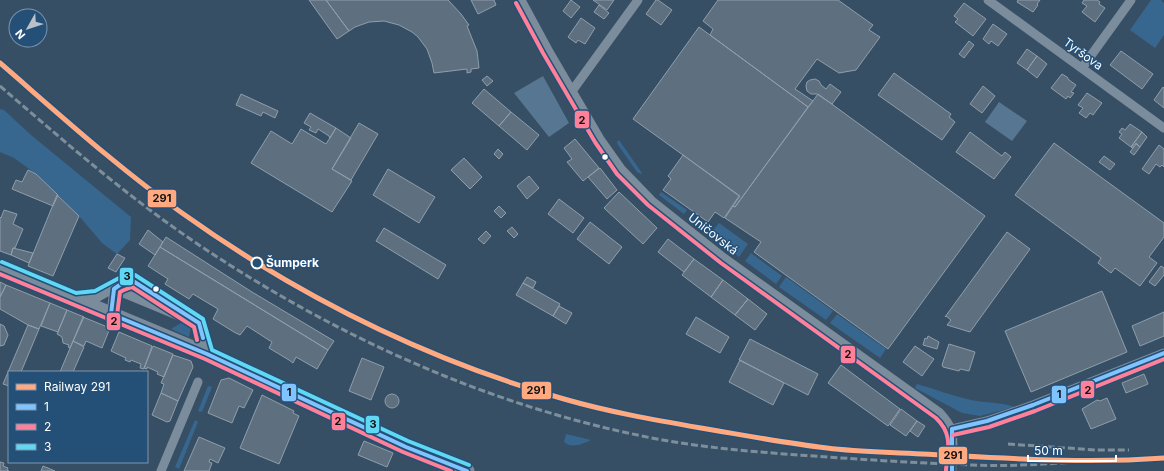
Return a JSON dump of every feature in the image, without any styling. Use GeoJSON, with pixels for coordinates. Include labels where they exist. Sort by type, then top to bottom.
{"type":"FeatureCollection","features":[{"type":"Feature","properties":{"kind":"main road"},"geometry":{"type":"LineString","coordinates":[[0,268],[207,354],[400,444],[467,471]]}},
{"type":"Feature","properties":{"kind":"street","name":"Uničovská"},"geometry":{"type":"LineString","coordinates":[[521,0],[600,139],[622,170],[660,208],[724,258],[932,406],[947,420],[952,429]]}},
{"type":"Feature","properties":{"kind":"street"},"geometry":{"type":"LineString","coordinates":[[572,91],[638,0]]}},
{"type":"Feature","properties":{"kind":"street","name":"Tyršova"},"geometry":{"type":"LineString","coordinates":[[988,0],[1164,128]]}},
{"type":"Feature","properties":{"kind":"street"},"geometry":{"type":"LineString","coordinates":[[1082,68],[1131,0]]}},
{"type":"Feature","properties":{"kind":"street"},"geometry":{"type":"LineString","coordinates":[[75,299],[98,297],[122,284],[133,281],[199,323],[207,354]]}},
{"type":"Feature","properties":{"kind":"street"},"geometry":{"type":"LineString","coordinates":[[111,314],[114,289]]}},
{"type":"Feature","properties":{"kind":"street"},"geometry":{"type":"LineString","coordinates":[[114,289],[179,317],[199,323]]}},
{"type":"Feature","properties":{"kind":"street"},"geometry":{"type":"LineString","coordinates":[[953,451],[952,429],[987,421],[1033,405],[1164,353]]}},
{"type":"Feature","properties":{"kind":"street"},"geometry":{"type":"LineString","coordinates":[[161,471],[198,382]]}},
{"type":"Feature","properties":{"kind":"shaded area"},"geometry":{"type":"Polygon","coordinates":[[[1151,0],[1161,0],[1164,3],[1164,35],[1155,48],[1130,30],[1151,0]]]}},
{"type":"Feature","properties":{"kind":"shaded area"},"geometry":{"type":"Polygon","coordinates":[[[543,76],[569,123],[549,137],[514,93],[543,76]]]}},
{"type":"Feature","properties":{"kind":"shaded area"},"geometry":{"type":"Polygon","coordinates":[[[999,102],[1027,121],[1012,141],[985,122],[999,102]]]}},
{"type":"Feature","properties":{"kind":"shaded area"},"geometry":{"type":"Polygon","coordinates":[[[0,109],[4,110],[31,135],[131,217],[130,240],[117,254],[102,243],[79,216],[36,174],[14,158],[0,152],[0,109]]]}},
{"type":"Feature","properties":{"kind":"shaded area"},"geometry":{"type":"Polygon","coordinates":[[[619,140],[642,173],[641,174],[637,172],[618,145],[617,142],[619,140]]]}},
{"type":"Feature","properties":{"kind":"shaded area"},"geometry":{"type":"Polygon","coordinates":[[[661,192],[687,210],[684,214],[659,195],[661,192]]]}},
{"type":"Feature","properties":{"kind":"shaded area"},"geometry":{"type":"Polygon","coordinates":[[[719,223],[748,244],[739,257],[710,234],[719,223]]]}},
{"type":"Feature","properties":{"kind":"shaded area"},"geometry":{"type":"Polygon","coordinates":[[[751,253],[782,276],[776,284],[745,261],[751,253]]]}},
{"type":"Feature","properties":{"kind":"shaded area"},"geometry":{"type":"Polygon","coordinates":[[[786,277],[833,311],[826,320],[779,287],[786,277]]]}},
{"type":"Feature","properties":{"kind":"shaded area"},"geometry":{"type":"Polygon","coordinates":[[[837,314],[886,349],[880,358],[830,323],[837,314]]]}},
{"type":"Feature","properties":{"kind":"shaded area"},"geometry":{"type":"Polygon","coordinates":[[[181,323],[191,326],[189,337],[171,329],[181,323]]]}},
{"type":"Feature","properties":{"kind":"shaded area"},"geometry":{"type":"Polygon","coordinates":[[[917,384],[958,397],[1005,404],[1015,407],[980,416],[962,413],[915,388],[917,384]]]}},
{"type":"Feature","properties":{"kind":"shaded area"},"geometry":{"type":"Polygon","coordinates":[[[208,386],[212,387],[202,412],[198,411],[208,386]]]}},
{"type":"Feature","properties":{"kind":"shaded area"},"geometry":{"type":"Polygon","coordinates":[[[195,420],[198,422],[179,469],[175,467],[195,420]]]}},
{"type":"Feature","properties":{"kind":"shaded area"},"geometry":{"type":"Polygon","coordinates":[[[566,434],[591,440],[581,444],[570,445],[564,442],[566,434]]]}},
{"type":"Feature","properties":{"kind":"building"},"geometry":{"type":"Polygon","coordinates":[[[309,0],[326,0],[349,31],[337,39],[309,0]]]}},
{"type":"Feature","properties":{"kind":"building"},"geometry":{"type":"Polygon","coordinates":[[[326,0],[448,0],[469,25],[467,26],[477,51],[479,68],[471,69],[471,72],[467,73],[467,69],[434,73],[427,49],[412,32],[399,25],[384,21],[369,22],[349,31],[326,0]]]}},
{"type":"Feature","properties":{"kind":"building"},"geometry":{"type":"Polygon","coordinates":[[[471,0],[494,0],[496,5],[478,14],[471,0]]]}},
{"type":"Feature","properties":{"kind":"building"},"geometry":{"type":"Polygon","coordinates":[[[571,0],[580,7],[571,18],[563,11],[571,0]]]}},
{"type":"Feature","properties":{"kind":"building"},"geometry":{"type":"Polygon","coordinates":[[[593,0],[614,0],[607,10],[593,0]]]}},
{"type":"Feature","properties":{"kind":"building"},"geometry":{"type":"Polygon","coordinates":[[[656,0],[672,10],[661,25],[646,14],[656,0]]]}},
{"type":"Feature","properties":{"kind":"building"},"geometry":{"type":"Polygon","coordinates":[[[718,0],[838,0],[873,25],[869,30],[880,37],[856,70],[839,73],[817,59],[795,89],[813,101],[808,107],[710,35],[713,29],[703,21],[718,0]]]}},
{"type":"Feature","properties":{"kind":"building"},"geometry":{"type":"Polygon","coordinates":[[[1018,0],[1040,0],[1033,12],[1017,2],[1018,0]]]}},
{"type":"Feature","properties":{"kind":"building"},"geometry":{"type":"Polygon","coordinates":[[[1084,0],[1097,0],[1100,2],[1099,4],[1105,8],[1095,22],[1082,12],[1087,6],[1082,3],[1084,0]]]}},
{"type":"Feature","properties":{"kind":"building"},"geometry":{"type":"Polygon","coordinates":[[[964,3],[986,19],[973,36],[955,22],[958,19],[954,16],[964,3]]]}},
{"type":"Feature","properties":{"kind":"building"},"geometry":{"type":"Polygon","coordinates":[[[599,5],[609,13],[604,19],[594,12],[599,5]]]}},
{"type":"Feature","properties":{"kind":"building"},"geometry":{"type":"Polygon","coordinates":[[[581,18],[595,28],[585,44],[578,40],[576,43],[568,37],[581,18]]]}},
{"type":"Feature","properties":{"kind":"building"},"geometry":{"type":"Polygon","coordinates":[[[993,24],[1007,34],[998,46],[991,41],[989,44],[983,39],[993,24]]]}},
{"type":"Feature","properties":{"kind":"building"},"geometry":{"type":"Polygon","coordinates":[[[699,27],[808,107],[735,207],[733,206],[740,196],[633,119],[699,27]]]}},
{"type":"Feature","properties":{"kind":"building"},"geometry":{"type":"Polygon","coordinates":[[[969,41],[974,45],[964,58],[959,54],[969,41]]]}},
{"type":"Feature","properties":{"kind":"building"},"geometry":{"type":"Polygon","coordinates":[[[1027,49],[1037,56],[1027,70],[1017,63],[1027,49]]]}},
{"type":"Feature","properties":{"kind":"building"},"geometry":{"type":"Polygon","coordinates":[[[1121,51],[1153,74],[1142,89],[1110,65],[1121,51]]]}},
{"type":"Feature","properties":{"kind":"building"},"geometry":{"type":"Polygon","coordinates":[[[1037,56],[1047,64],[1037,78],[1027,70],[1037,56]]]}},
{"type":"Feature","properties":{"kind":"building"},"geometry":{"type":"Polygon","coordinates":[[[894,73],[951,114],[949,117],[955,122],[942,140],[878,95],[894,73]]]}},
{"type":"Feature","properties":{"kind":"building"},"geometry":{"type":"Polygon","coordinates":[[[1062,74],[1076,85],[1071,92],[1074,93],[1070,98],[1068,96],[1066,99],[1051,88],[1062,74]]]}},
{"type":"Feature","properties":{"kind":"building"},"geometry":{"type":"Polygon","coordinates":[[[487,76],[493,81],[487,86],[482,80],[487,76]]]}},
{"type":"Feature","properties":{"kind":"building"},"geometry":{"type":"Polygon","coordinates":[[[815,79],[819,81],[826,89],[830,84],[841,92],[832,104],[817,94],[811,94],[807,91],[807,82],[815,79]]]}},
{"type":"Feature","properties":{"kind":"building"},"geometry":{"type":"Polygon","coordinates":[[[983,86],[995,96],[982,113],[970,104],[983,86]]]}},
{"type":"Feature","properties":{"kind":"building"},"geometry":{"type":"Polygon","coordinates":[[[1163,87],[1164,88],[1164,108],[1154,100],[1163,87]]]}},
{"type":"Feature","properties":{"kind":"building"},"geometry":{"type":"Polygon","coordinates":[[[484,89],[511,112],[499,126],[472,103],[484,89]]]}},
{"type":"Feature","properties":{"kind":"building"},"geometry":{"type":"Polygon","coordinates":[[[1087,93],[1102,103],[1093,115],[1090,113],[1086,118],[1079,113],[1083,108],[1078,105],[1087,93]]]}},
{"type":"Feature","properties":{"kind":"building"},"geometry":{"type":"Polygon","coordinates":[[[241,94],[278,111],[275,118],[263,112],[261,116],[236,105],[241,94]]]}},
{"type":"Feature","properties":{"kind":"building"},"geometry":{"type":"Polygon","coordinates":[[[818,94],[985,216],[888,349],[754,252],[761,242],[725,218],[733,206],[735,207],[818,94]]]}},
{"type":"Feature","properties":{"kind":"building"},"geometry":{"type":"Polygon","coordinates":[[[511,112],[539,135],[527,150],[499,126],[511,112]]]}},
{"type":"Feature","properties":{"kind":"building"},"geometry":{"type":"Polygon","coordinates":[[[310,113],[336,128],[330,138],[318,129],[316,133],[309,130],[311,127],[304,123],[310,113]]]}},
{"type":"Feature","properties":{"kind":"building"},"geometry":{"type":"Polygon","coordinates":[[[359,123],[378,134],[351,180],[332,169],[359,123]]]}},
{"type":"Feature","properties":{"kind":"building"},"geometry":{"type":"Polygon","coordinates":[[[1130,124],[1142,132],[1131,147],[1119,138],[1122,134],[1119,132],[1122,128],[1125,130],[1130,124]]]}},
{"type":"Feature","properties":{"kind":"building"},"geometry":{"type":"Polygon","coordinates":[[[336,128],[351,138],[332,169],[352,181],[332,212],[251,163],[271,131],[292,144],[301,129],[326,144],[336,128]]]}},
{"type":"Feature","properties":{"kind":"building"},"geometry":{"type":"Polygon","coordinates":[[[970,132],[1002,156],[1005,152],[1011,157],[994,179],[956,152],[970,132]]]}},
{"type":"Feature","properties":{"kind":"building"},"geometry":{"type":"Polygon","coordinates":[[[1142,132],[1147,137],[1140,147],[1136,143],[1132,148],[1131,147],[1142,132]]]}},
{"type":"Feature","properties":{"kind":"building"},"geometry":{"type":"Polygon","coordinates":[[[575,139],[599,168],[583,181],[567,162],[572,159],[564,148],[575,139]]]}},
{"type":"Feature","properties":{"kind":"building"},"geometry":{"type":"Polygon","coordinates":[[[1054,143],[1164,223],[1164,237],[1149,257],[1157,263],[1140,286],[1115,268],[1111,273],[1098,263],[1101,258],[1015,195],[1054,143]]]}},
{"type":"Feature","properties":{"kind":"building"},"geometry":{"type":"Polygon","coordinates":[[[1136,144],[1140,147],[1134,155],[1130,152],[1136,144]]]}},
{"type":"Feature","properties":{"kind":"building"},"geometry":{"type":"Polygon","coordinates":[[[1159,145],[1164,149],[1164,167],[1162,165],[1160,167],[1156,164],[1149,174],[1142,169],[1159,145]]]}},
{"type":"Feature","properties":{"kind":"building"},"geometry":{"type":"Polygon","coordinates":[[[498,149],[503,154],[499,159],[494,154],[498,149]]]}},
{"type":"Feature","properties":{"kind":"building"},"geometry":{"type":"Polygon","coordinates":[[[683,155],[739,196],[724,218],[715,212],[708,222],[663,190],[671,179],[668,176],[683,155]]]}},
{"type":"Feature","properties":{"kind":"building"},"geometry":{"type":"Polygon","coordinates":[[[1104,156],[1115,164],[1110,170],[1099,162],[1104,156]]]}},
{"type":"Feature","properties":{"kind":"building"},"geometry":{"type":"Polygon","coordinates":[[[464,158],[482,177],[470,189],[451,170],[464,158]]]}},
{"type":"Feature","properties":{"kind":"building"},"geometry":{"type":"Polygon","coordinates":[[[600,168],[617,190],[607,199],[588,177],[600,168]]]}},
{"type":"Feature","properties":{"kind":"building"},"geometry":{"type":"Polygon","coordinates":[[[388,169],[435,197],[419,223],[373,195],[388,169]]]}},
{"type":"Feature","properties":{"kind":"building"},"geometry":{"type":"Polygon","coordinates":[[[28,170],[36,174],[58,195],[53,206],[12,189],[16,180],[22,182],[28,170]]]}},
{"type":"Feature","properties":{"kind":"building"},"geometry":{"type":"Polygon","coordinates":[[[529,176],[539,188],[527,199],[517,186],[529,176]]]}},
{"type":"Feature","properties":{"kind":"building"},"geometry":{"type":"Polygon","coordinates":[[[619,192],[657,228],[643,244],[604,208],[619,192]]]}},
{"type":"Feature","properties":{"kind":"building"},"geometry":{"type":"Polygon","coordinates":[[[57,195],[79,216],[53,276],[28,266],[57,195]]]}},
{"type":"Feature","properties":{"kind":"building"},"geometry":{"type":"Polygon","coordinates":[[[559,199],[584,218],[573,233],[548,214],[559,199]]]}},
{"type":"Feature","properties":{"kind":"building"},"geometry":{"type":"Polygon","coordinates":[[[499,206],[506,213],[501,218],[494,211],[499,206]]]}},
{"type":"Feature","properties":{"kind":"building"},"geometry":{"type":"Polygon","coordinates":[[[4,210],[17,214],[13,224],[23,229],[11,255],[0,251],[0,217],[1,218],[4,210]]]}},
{"type":"Feature","properties":{"kind":"building"},"geometry":{"type":"Polygon","coordinates":[[[590,222],[622,247],[609,264],[577,239],[590,222]]]}},
{"type":"Feature","properties":{"kind":"building"},"geometry":{"type":"Polygon","coordinates":[[[512,227],[518,234],[514,238],[507,231],[512,227]]]}},
{"type":"Feature","properties":{"kind":"building"},"geometry":{"type":"Polygon","coordinates":[[[384,228],[446,265],[438,279],[376,241],[384,228]]]}},
{"type":"Feature","properties":{"kind":"building"},"geometry":{"type":"Polygon","coordinates":[[[148,230],[163,242],[155,255],[139,244],[148,230]]]}},
{"type":"Feature","properties":{"kind":"building"},"geometry":{"type":"Polygon","coordinates":[[[486,231],[491,236],[484,244],[478,239],[486,231]]]}},
{"type":"Feature","properties":{"kind":"building"},"geometry":{"type":"Polygon","coordinates":[[[1007,232],[1030,249],[970,332],[947,325],[951,320],[946,316],[945,317],[1007,232]]]}},
{"type":"Feature","properties":{"kind":"building"},"geometry":{"type":"Polygon","coordinates":[[[166,237],[252,292],[334,341],[328,350],[160,247],[166,237]]]}},
{"type":"Feature","properties":{"kind":"building"},"geometry":{"type":"Polygon","coordinates":[[[668,239],[694,259],[684,272],[658,252],[668,239]]]}},
{"type":"Feature","properties":{"kind":"building","name":"Šumperk"},"geometry":{"type":"Polygon","coordinates":[[[160,247],[328,350],[317,369],[296,357],[293,363],[269,348],[272,342],[247,326],[240,335],[234,332],[213,319],[218,309],[193,294],[189,299],[165,284],[168,279],[148,266],[160,247]]]}},
{"type":"Feature","properties":{"kind":"building"},"geometry":{"type":"Polygon","coordinates":[[[13,248],[33,253],[29,263],[11,255],[13,248]]]}},
{"type":"Feature","properties":{"kind":"building"},"geometry":{"type":"Polygon","coordinates":[[[117,254],[125,258],[116,272],[108,268],[117,254]]]}},
{"type":"Feature","properties":{"kind":"building"},"geometry":{"type":"Polygon","coordinates":[[[694,259],[723,280],[711,297],[682,275],[694,259]]]}},
{"type":"Feature","properties":{"kind":"building"},"geometry":{"type":"Polygon","coordinates":[[[1161,266],[1164,268],[1164,275],[1155,286],[1149,282],[1161,266]]]}},
{"type":"Feature","properties":{"kind":"building"},"geometry":{"type":"Polygon","coordinates":[[[527,277],[536,282],[533,288],[523,283],[527,277]]]}},
{"type":"Feature","properties":{"kind":"building"},"geometry":{"type":"Polygon","coordinates":[[[723,280],[748,299],[735,315],[711,297],[723,280]]]}},
{"type":"Feature","properties":{"kind":"building"},"geometry":{"type":"Polygon","coordinates":[[[0,282],[6,285],[0,297],[0,282]]]}},
{"type":"Feature","properties":{"kind":"building"},"geometry":{"type":"Polygon","coordinates":[[[523,283],[560,304],[553,316],[516,295],[523,283]]]}},
{"type":"Feature","properties":{"kind":"building"},"geometry":{"type":"Polygon","coordinates":[[[6,285],[50,303],[39,329],[28,325],[0,309],[0,297],[6,285]]]}},
{"type":"Feature","properties":{"kind":"building"},"geometry":{"type":"Polygon","coordinates":[[[1102,291],[1127,352],[1031,392],[1005,331],[1102,291]]]}},
{"type":"Feature","properties":{"kind":"building"},"geometry":{"type":"Polygon","coordinates":[[[748,299],[767,314],[755,330],[735,315],[748,299]]]}},
{"type":"Feature","properties":{"kind":"building"},"geometry":{"type":"Polygon","coordinates":[[[50,303],[67,310],[58,332],[41,326],[50,303]]]}},
{"type":"Feature","properties":{"kind":"building"},"geometry":{"type":"Polygon","coordinates":[[[559,306],[572,313],[566,324],[553,316],[559,306]]]}},
{"type":"Feature","properties":{"kind":"building"},"geometry":{"type":"Polygon","coordinates":[[[67,310],[84,317],[70,348],[68,347],[69,345],[63,343],[62,337],[57,334],[67,310]]]}},
{"type":"Feature","properties":{"kind":"building"},"geometry":{"type":"Polygon","coordinates":[[[1164,312],[1164,336],[1140,346],[1132,326],[1164,312]]]}},
{"type":"Feature","properties":{"kind":"building"},"geometry":{"type":"Polygon","coordinates":[[[83,317],[110,328],[102,348],[86,341],[84,346],[73,341],[83,317]]]}},
{"type":"Feature","properties":{"kind":"building"},"geometry":{"type":"Polygon","coordinates":[[[696,317],[729,337],[720,353],[686,334],[696,317]]]}},
{"type":"Feature","properties":{"kind":"building"},"geometry":{"type":"Polygon","coordinates":[[[0,324],[4,326],[8,335],[4,345],[0,346],[0,324]]]}},
{"type":"Feature","properties":{"kind":"building"},"geometry":{"type":"Polygon","coordinates":[[[28,325],[39,329],[21,371],[9,371],[28,325]]]}},
{"type":"Feature","properties":{"kind":"building"},"geometry":{"type":"Polygon","coordinates":[[[119,332],[152,346],[144,369],[140,368],[141,364],[131,360],[130,362],[125,360],[126,358],[111,351],[119,332]]]}},
{"type":"Feature","properties":{"kind":"building"},"geometry":{"type":"Polygon","coordinates":[[[928,336],[939,342],[937,349],[923,345],[925,338],[927,339],[928,336]]]}},
{"type":"Feature","properties":{"kind":"building"},"geometry":{"type":"Polygon","coordinates":[[[750,339],[818,374],[808,395],[739,360],[750,339]]]}},
{"type":"Feature","properties":{"kind":"building"},"geometry":{"type":"Polygon","coordinates":[[[73,341],[84,347],[73,371],[60,371],[73,341]]]}},
{"type":"Feature","properties":{"kind":"building"},"geometry":{"type":"Polygon","coordinates":[[[949,344],[975,352],[969,371],[960,369],[959,371],[943,367],[942,365],[949,344]]]}},
{"type":"Feature","properties":{"kind":"building"},"geometry":{"type":"Polygon","coordinates":[[[153,346],[173,354],[164,377],[157,374],[158,372],[147,367],[147,369],[144,368],[153,346]]]}},
{"type":"Feature","properties":{"kind":"building"},"geometry":{"type":"Polygon","coordinates":[[[915,346],[934,359],[922,376],[903,362],[915,346]]]}},
{"type":"Feature","properties":{"kind":"building"},"geometry":{"type":"Polygon","coordinates":[[[173,355],[191,361],[193,367],[178,401],[161,393],[164,384],[161,383],[173,355]]]}},
{"type":"Feature","properties":{"kind":"building"},"geometry":{"type":"Polygon","coordinates":[[[362,358],[384,367],[371,400],[349,391],[362,358]]]}},
{"type":"Feature","properties":{"kind":"building"},"geometry":{"type":"Polygon","coordinates":[[[740,360],[784,383],[773,405],[729,382],[740,360]]]}},
{"type":"Feature","properties":{"kind":"building"},"geometry":{"type":"Polygon","coordinates":[[[841,365],[900,409],[888,426],[828,383],[841,365]]]}},
{"type":"Feature","properties":{"kind":"building"},"geometry":{"type":"Polygon","coordinates":[[[8,372],[8,386],[3,384],[8,372]]]}},
{"type":"Feature","properties":{"kind":"building"},"geometry":{"type":"Polygon","coordinates":[[[1144,374],[1148,384],[1126,393],[1122,383],[1144,374]]]}},
{"type":"Feature","properties":{"kind":"building"},"geometry":{"type":"Polygon","coordinates":[[[229,378],[253,390],[244,408],[239,406],[232,423],[208,413],[221,380],[229,378]]]}},
{"type":"Feature","properties":{"kind":"building"},"geometry":{"type":"Polygon","coordinates":[[[161,393],[178,401],[170,421],[167,422],[152,415],[161,393]]]}},
{"type":"Feature","properties":{"kind":"building"},"geometry":{"type":"Polygon","coordinates":[[[392,394],[397,396],[399,401],[397,406],[392,408],[387,406],[385,401],[387,396],[392,394]]]}},
{"type":"Feature","properties":{"kind":"building"},"geometry":{"type":"Polygon","coordinates":[[[262,395],[294,411],[293,413],[299,416],[279,464],[240,448],[262,395]]]}},
{"type":"Feature","properties":{"kind":"building"},"geometry":{"type":"Polygon","coordinates":[[[1107,398],[1116,419],[1091,429],[1082,409],[1097,400],[1100,401],[1107,398]]]}},
{"type":"Feature","properties":{"kind":"building"},"geometry":{"type":"Polygon","coordinates":[[[901,409],[917,421],[906,436],[890,425],[901,409]]]}},
{"type":"Feature","properties":{"kind":"building"},"geometry":{"type":"Polygon","coordinates":[[[917,421],[925,426],[918,437],[910,431],[917,421]]]}},
{"type":"Feature","properties":{"kind":"building"},"geometry":{"type":"Polygon","coordinates":[[[199,437],[225,448],[218,463],[210,459],[209,462],[212,463],[209,471],[184,471],[199,437]]]}},
{"type":"Feature","properties":{"kind":"building"},"geometry":{"type":"Polygon","coordinates":[[[364,441],[393,453],[387,467],[358,455],[364,441]]]}},
{"type":"Feature","properties":{"kind":"building"},"geometry":{"type":"Polygon","coordinates":[[[0,462],[4,463],[3,466],[8,468],[7,470],[9,471],[0,471],[0,462]]]}},
{"type":"Feature","properties":{"kind":"building"},"geometry":{"type":"Polygon","coordinates":[[[43,466],[55,471],[41,471],[43,466]]]}},
{"type":"Feature","properties":{"kind":"tunnel"},"geometry":{"type":"LineString","coordinates":[[952,471],[953,451]]}},
{"type":"Feature","properties":{"kind":"railway"},"geometry":{"type":"LineString","coordinates":[[0,86],[98,170],[175,229],[202,247],[305,310],[413,363],[469,386],[584,422],[642,436],[700,446],[798,455],[950,464],[1019,465],[1098,461]]}},
{"type":"Feature","properties":{"kind":"railway"},"geometry":{"type":"LineString","coordinates":[[1008,444],[1096,450],[1129,450]]}},
{"type":"Feature","properties":{"kind":"rail line","name":"291"},"geometry":{"type":"LineString","coordinates":[[0,63],[135,178],[158,196],[226,243],[317,298],[365,322],[413,345],[513,383],[598,408],[764,439],[827,448],[1043,460],[1134,460],[1164,458]]}},
{"type":"Feature","properties":{"kind":"transit line","name":"2"},"geometry":{"type":"LineString","coordinates":[[516,3],[543,53],[595,142],[617,174],[648,205],[721,263],[936,418],[945,430],[947,436],[948,449],[946,470]]}},
{"type":"Feature","properties":{"kind":"transit line","name":"3"},"geometry":{"type":"LineString","coordinates":[[2,262],[76,293],[95,291],[121,277],[135,275],[203,319],[212,350],[408,441],[469,465]]}},
{"type":"Feature","properties":{"kind":"transit line","name":"2"},"geometry":{"type":"LineString","coordinates":[[0,274],[205,359],[403,452],[451,471]]}},
{"type":"Feature","properties":{"kind":"transit line","name":"1"},"geometry":{"type":"LineString","coordinates":[[111,314],[114,289],[121,284],[133,281],[199,323],[203,338]]}},
{"type":"Feature","properties":{"kind":"transit line","name":"2"},"geometry":{"type":"LineString","coordinates":[[117,315],[120,292],[132,287],[194,327],[197,340]]}},
{"type":"Feature","properties":{"kind":"transit line","name":"1"},"geometry":{"type":"LineString","coordinates":[[111,314],[207,354],[406,447],[467,471]]}},
{"type":"Feature","properties":{"kind":"transit line","name":"1"},"geometry":{"type":"LineString","coordinates":[[952,429],[987,421],[1033,405],[1164,353]]}},
{"type":"Feature","properties":{"kind":"transit line","name":"2"},"geometry":{"type":"LineString","coordinates":[[953,435],[989,427],[1035,411],[1164,359]]}},
{"type":"Feature","properties":{"kind":"transit line","name":"1"},"geometry":{"type":"LineString","coordinates":[[952,429],[952,471]]}},
{"type":"Feature","properties":{"kind":"place","name":"Šumperk"},"geometry":{"type":"Point","coordinates":[257,263]}}]}
